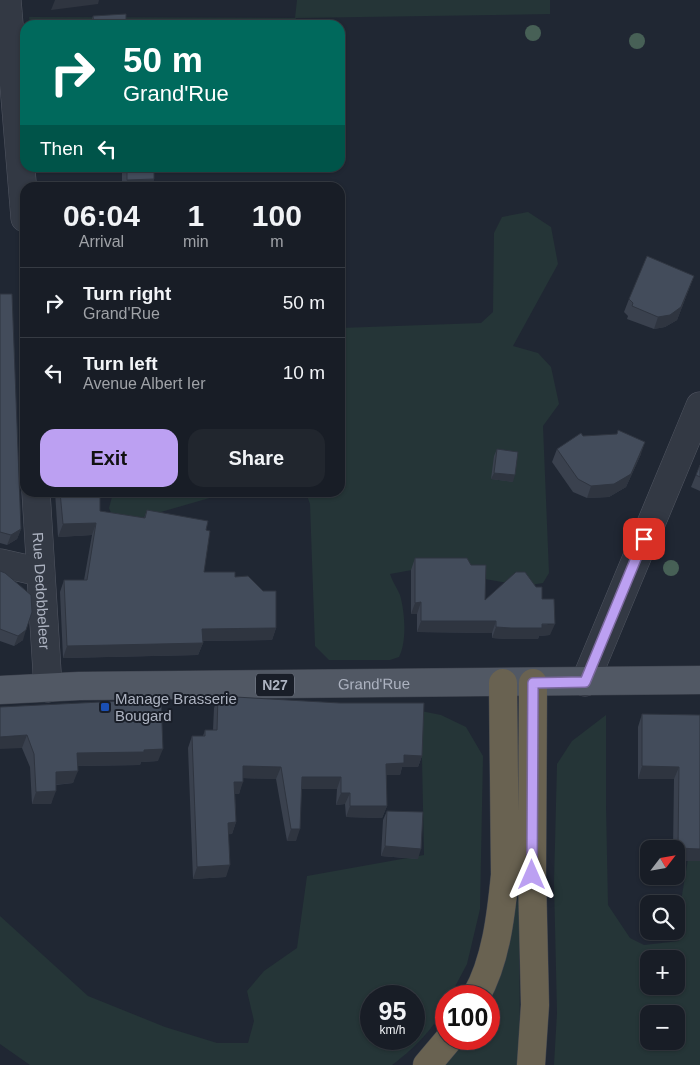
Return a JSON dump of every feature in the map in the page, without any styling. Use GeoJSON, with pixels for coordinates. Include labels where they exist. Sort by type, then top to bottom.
{"type":"FeatureCollection","features":[{"type":"Feature","properties":{"kind":"highway"},"geometry":{"type":"LineString","coordinates":[[531,1065],[535,1005],[532,875],[533,683]]}},
{"type":"Feature","properties":{"kind":"highway"},"geometry":{"type":"LineString","coordinates":[[480,985],[491,957],[502,906],[505,875],[503,684]]}},
{"type":"Feature","properties":{"kind":"highway"},"geometry":{"type":"LineString","coordinates":[[427,1065],[440,1050]]}},
{"type":"Feature","properties":{"kind":"main road","name":"Grand'Rue"},"geometry":{"type":"LineString","coordinates":[[48,688],[503,684],[700,680]]}},
{"type":"Feature","properties":{"kind":"main road","name":"N27"},"geometry":{"type":"LineString","coordinates":[[0,690],[48,688]]}},
{"type":"Feature","properties":{"kind":"street"},"geometry":{"type":"LineString","coordinates":[[7,0],[20,157]]}},
{"type":"Feature","properties":{"kind":"street"},"geometry":{"type":"LineString","coordinates":[[585,682],[700,406]]}},
{"type":"Feature","properties":{"kind":"street","name":"Rue Dedobbeleer"},"geometry":{"type":"LineString","coordinates":[[36,497],[48,688]]}},
{"type":"Feature","properties":{"kind":"street"},"geometry":{"type":"LineString","coordinates":[[0,563],[40,572]]}},
{"type":"Feature","properties":{"kind":"shaded area"},"geometry":{"type":"Polygon","coordinates":[[[297,0],[550,0],[550,14],[296,18],[296,20],[29,20],[29,17],[295,18],[297,0]]]}},
{"type":"Feature","properties":{"kind":"shaded area"},"geometry":{"type":"Polygon","coordinates":[[[528,212],[551,227],[558,264],[513,346],[538,353],[551,367],[559,404],[543,426],[549,573],[543,583],[530,585],[468,576],[434,566],[390,574],[400,595],[404,618],[402,651],[399,657],[390,660],[329,660],[315,646],[310,504],[307,497],[345,497],[345,328],[481,323],[493,312],[494,233],[502,217],[528,212]]]}},
{"type":"Feature","properties":{"kind":"shaded area"},"geometry":{"type":"Polygon","coordinates":[[[112,497],[213,497],[133,520],[112,515],[109,508],[112,497]]]}},
{"type":"Feature","properties":{"kind":"shaded area"},"geometry":{"type":"Polygon","coordinates":[[[421,711],[441,715],[466,727],[483,756],[480,909],[467,964],[456,985],[435,985],[435,1022],[425,1035],[425,985],[360,985],[360,1050],[410,1050],[392,1065],[30,1065],[0,1044],[0,916],[88,996],[165,1027],[217,1043],[248,1043],[254,1021],[247,991],[264,971],[297,948],[307,876],[424,855],[421,711]]]}},
{"type":"Feature","properties":{"kind":"shaded area"},"geometry":{"type":"Polygon","coordinates":[[[606,715],[608,905],[630,938],[644,945],[685,940],[685,895],[682,895],[688,859],[700,859],[700,1065],[554,1065],[557,1013],[554,883],[557,764],[572,741],[606,715]]]}},
{"type":"Feature","properties":{"kind":"shaded area"},"geometry":{"type":"Polygon","coordinates":[[[519,893],[520,1065],[444,1065],[456,1050],[500,1050],[500,985],[496,985],[519,893]]]}},
{"type":"Feature","properties":{"kind":"building"},"geometry":{"type":"Polygon","coordinates":[[[126,14],[126,20],[93,20],[93,16],[126,14]]]}},
{"type":"Feature","properties":{"kind":"building"},"geometry":{"type":"Polygon","coordinates":[[[127,172],[154,172],[154,179],[127,180],[127,172]]]}},
{"type":"Feature","properties":{"kind":"building"},"geometry":{"type":"Polygon","coordinates":[[[647,256],[694,276],[681,307],[670,315],[658,317],[632,306],[633,303],[629,299],[647,256]]]}},
{"type":"Feature","properties":{"kind":"building"},"geometry":{"type":"Polygon","coordinates":[[[0,294],[12,294],[21,529],[11,535],[0,532],[0,294]]]}},
{"type":"Feature","properties":{"kind":"building"},"geometry":{"type":"Polygon","coordinates":[[[618,430],[645,442],[631,474],[614,484],[591,486],[578,479],[557,449],[581,433],[583,436],[617,434],[618,430]]]}},
{"type":"Feature","properties":{"kind":"building"},"geometry":{"type":"Polygon","coordinates":[[[497,449],[518,452],[515,475],[494,473],[497,449]]]}},
{"type":"Feature","properties":{"kind":"building"},"geometry":{"type":"Polygon","coordinates":[[[700,465],[700,477],[696,475],[700,465]]]}},
{"type":"Feature","properties":{"kind":"building"},"geometry":{"type":"Polygon","coordinates":[[[60,497],[100,497],[100,511],[145,518],[147,510],[208,521],[206,530],[210,531],[204,572],[235,572],[235,577],[248,576],[263,591],[276,591],[276,628],[202,629],[203,643],[67,646],[64,580],[87,580],[96,523],[63,524],[60,497]]]}},
{"type":"Feature","properties":{"kind":"building"},"geometry":{"type":"Polygon","coordinates":[[[415,558],[467,558],[471,565],[486,565],[485,600],[516,572],[525,572],[536,587],[542,587],[542,599],[554,599],[555,624],[542,624],[542,628],[511,628],[496,627],[496,621],[421,621],[421,602],[415,603],[415,558]]]}},
{"type":"Feature","properties":{"kind":"building"},"geometry":{"type":"Polygon","coordinates":[[[0,571],[31,595],[32,612],[26,630],[18,636],[0,629],[0,571]]]}},
{"type":"Feature","properties":{"kind":"building"},"geometry":{"type":"Polygon","coordinates":[[[218,696],[340,703],[424,703],[422,756],[404,755],[404,763],[386,764],[387,806],[350,806],[350,793],[341,793],[341,777],[302,777],[300,829],[291,829],[281,767],[243,766],[243,782],[234,782],[236,822],[228,823],[230,865],[197,867],[192,736],[205,736],[205,730],[217,730],[218,696]]]}},
{"type":"Feature","properties":{"kind":"building"},"geometry":{"type":"Polygon","coordinates":[[[161,699],[163,749],[144,750],[144,752],[77,753],[78,771],[56,772],[56,791],[36,792],[34,754],[27,735],[0,737],[0,707],[161,699]]]}},
{"type":"Feature","properties":{"kind":"building"},"geometry":{"type":"Polygon","coordinates":[[[642,714],[700,715],[700,849],[685,848],[685,840],[678,840],[679,767],[642,766],[642,714]]]}},
{"type":"Feature","properties":{"kind":"building"},"geometry":{"type":"Polygon","coordinates":[[[387,811],[423,812],[421,849],[385,846],[387,811]]]}},
{"type":"Feature","properties":{"kind":"place","name":"Manage Brasserie Bougard"},"geometry":{"type":"Point","coordinates":[105,707]}},
{"type":"Feature","properties":{"kind":"route"},"geometry":{"type":"LineString","coordinates":[[532,875],[533,683],[585,682],[644,539]]}}]}
